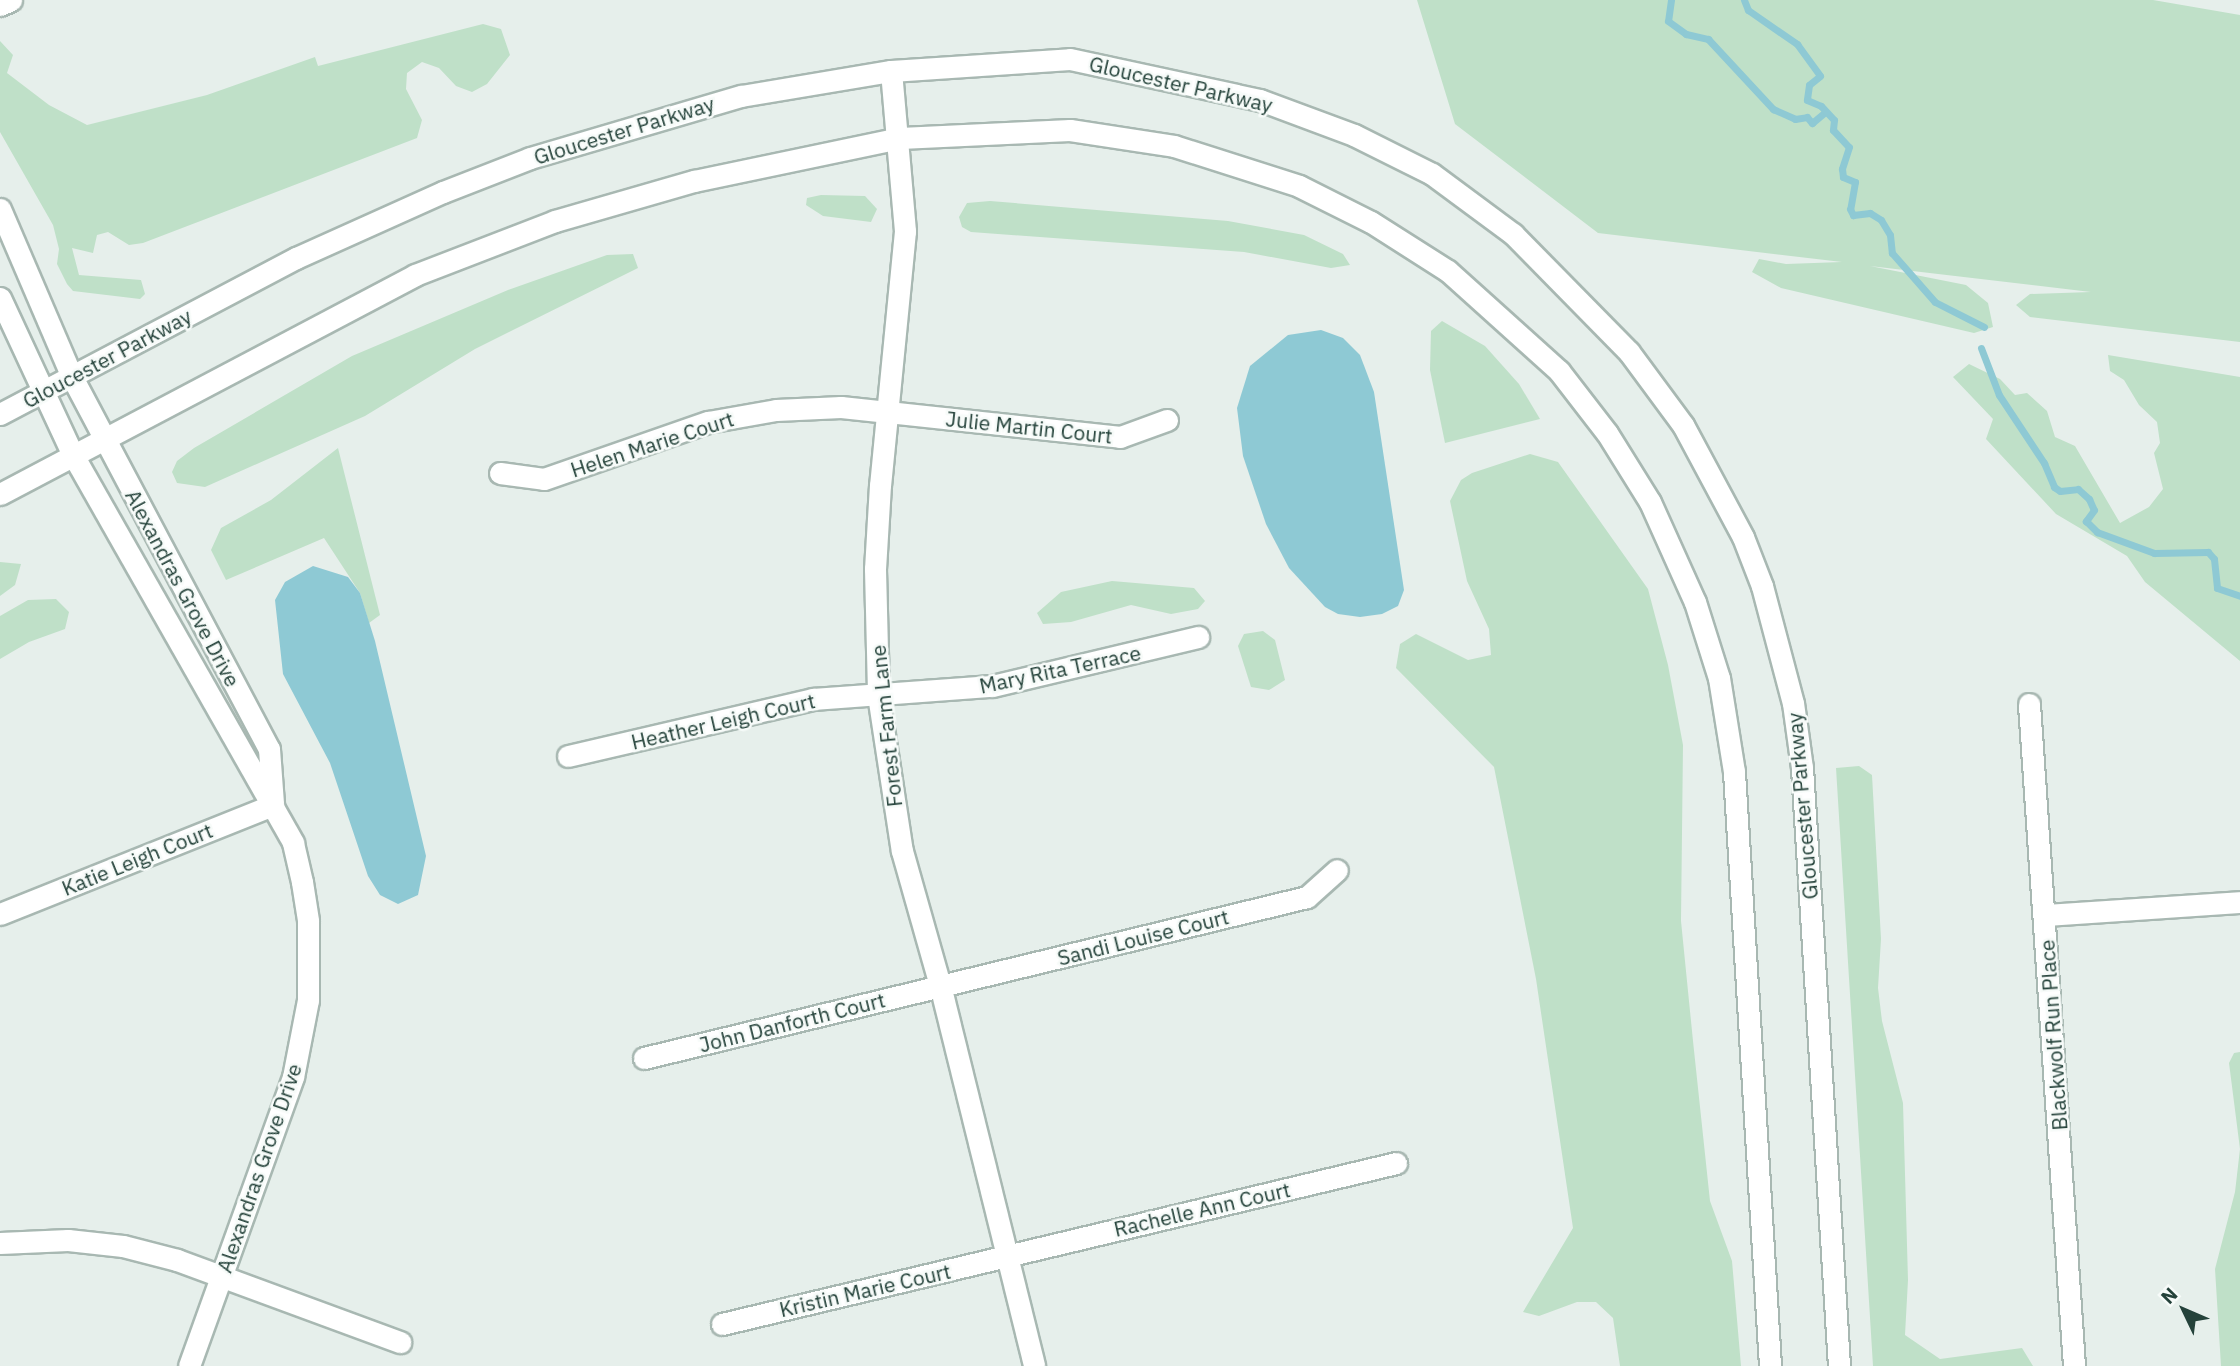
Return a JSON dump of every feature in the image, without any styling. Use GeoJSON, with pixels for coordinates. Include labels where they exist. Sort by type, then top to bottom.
{"type":"FeatureCollection","features":[{"type":"Feature","properties":{"kind":"street"},"geometry":{"type":"LineString","coordinates":[[0,5],[11,0]]}},
{"type":"Feature","properties":{"kind":"street","name":"Gloucester Parkway"},"geometry":{"type":"LineString","coordinates":[[0,414],[296,258],[530,158],[741,96],[891,71],[1070,59],[1260,100],[1354,135],[1432,174],[1513,234],[1629,352],[1675,414],[1743,537],[1762,586],[1793,703],[1802,768],[1839,1366]]}},
{"type":"Feature","properties":{"kind":"street","name":"Forest Farm Lane"},"geometry":{"type":"LineString","coordinates":[[891,71],[900,138],[905,231],[875,569],[878,695],[902,851],[940,985],[1034,1366]]}},
{"type":"Feature","properties":{"kind":"street"},"geometry":{"type":"LineString","coordinates":[[0,494],[362,301],[555,220],[694,181],[900,138],[973,131],[1070,130],[1174,146],[1299,186],[1371,222],[1448,271],[1559,371],[1607,433],[1671,543],[1719,678],[1734,772],[1770,1366]]}},
{"type":"Feature","properties":{"kind":"street","name":"Alexandras Grove Drive"},"geometry":{"type":"LineString","coordinates":[[0,209],[72,377],[269,749],[273,805]]}},
{"type":"Feature","properties":{"kind":"street","name":"Alexandras Grove Drive"},"geometry":{"type":"LineString","coordinates":[[0,299],[73,455],[247,768],[273,805],[293,844],[302,882],[309,947],[308,1000],[291,1086],[189,1366]]}},
{"type":"Feature","properties":{"kind":"street","name":"Helen Marie Court"},"geometry":{"type":"LineString","coordinates":[[500,473],[544,479],[708,422],[742,415],[841,407],[889,413]]}},
{"type":"Feature","properties":{"kind":"street","name":"Julie Martin Court"},"geometry":{"type":"LineString","coordinates":[[889,413],[1120,437],[1167,420]]}},
{"type":"Feature","properties":{"kind":"street","name":"Mary Rita Terrace"},"geometry":{"type":"LineString","coordinates":[[878,695],[992,687],[1198,637]]}},
{"type":"Feature","properties":{"kind":"street","name":"Heather Leigh Court"},"geometry":{"type":"LineString","coordinates":[[568,755],[813,699],[878,695]]}},
{"type":"Feature","properties":{"kind":"street","name":"Blackwolf Run Place"},"geometry":{"type":"LineString","coordinates":[[2029,704],[2074,1366]]}},
{"type":"Feature","properties":{"kind":"street","name":"Katie Leigh Court"},"geometry":{"type":"LineString","coordinates":[[0,914],[273,805]]}},
{"type":"Feature","properties":{"kind":"street","name":"Sandi Louise Court"},"geometry":{"type":"LineString","coordinates":[[940,985],[1307,897],[1337,870]]}},
{"type":"Feature","properties":{"kind":"street"},"geometry":{"type":"LineString","coordinates":[[2045,915],[2240,902]]}},
{"type":"Feature","properties":{"kind":"street","name":"John Danforth Court"},"geometry":{"type":"LineString","coordinates":[[644,1058],[940,985]]}},
{"type":"Feature","properties":{"kind":"street","name":"Rachelle Ann Court"},"geometry":{"type":"LineString","coordinates":[[1008,1256],[1396,1163]]}},
{"type":"Feature","properties":{"kind":"street"},"geometry":{"type":"LineString","coordinates":[[0,1243],[68,1240],[123,1247],[222,1276],[400,1342]]}},
{"type":"Feature","properties":{"kind":"street","name":"Kristin Marie Court"},"geometry":{"type":"LineString","coordinates":[[722,1324],[1008,1256]]}},
{"type":"Feature","properties":{"kind":"green space"},"geometry":{"type":"Polygon","coordinates":[[[1417,0],[2153,0],[2240,15],[2240,342],[2030,317],[2016,305],[2030,294],[2091,292],[1870,266],[1966,285],[1988,303],[1993,327],[1974,333],[1781,288],[1752,272],[1759,259],[1786,264],[1842,262],[1598,233],[1455,124],[1417,0]]]}},
{"type":"Feature","properties":{"kind":"green space"},"geometry":{"type":"Polygon","coordinates":[[[483,24],[501,29],[510,55],[487,84],[472,92],[456,86],[439,68],[422,62],[407,73],[406,89],[422,120],[417,138],[143,243],[129,245],[108,232],[97,235],[93,253],[72,248],[79,275],[141,280],[145,294],[140,299],[73,291],[67,284],[57,264],[59,249],[53,225],[0,132],[0,41],[13,55],[7,73],[49,105],[87,125],[207,95],[315,57],[318,66],[483,24]]]}},
{"type":"Feature","properties":{"kind":"green space"},"geometry":{"type":"Polygon","coordinates":[[[821,195],[865,196],[877,209],[871,222],[823,216],[806,205],[807,198],[821,195]]]}},
{"type":"Feature","properties":{"kind":"green space"},"geometry":{"type":"Polygon","coordinates":[[[990,201],[1228,221],[1304,235],[1343,254],[1350,265],[1331,268],[1244,252],[971,232],[962,227],[959,217],[967,203],[990,201]]]}},
{"type":"Feature","properties":{"kind":"green space"},"geometry":{"type":"Polygon","coordinates":[[[633,254],[638,268],[475,349],[365,416],[205,487],[177,483],[172,472],[177,461],[194,448],[352,356],[508,290],[607,255],[633,254]]]}},
{"type":"Feature","properties":{"kind":"green space"},"geometry":{"type":"Polygon","coordinates":[[[1442,321],[1485,346],[1519,384],[1540,419],[1445,443],[1430,370],[1431,331],[1442,321]]]}},
{"type":"Feature","properties":{"kind":"green space"},"geometry":{"type":"Polygon","coordinates":[[[2108,355],[2240,377],[2240,661],[2145,582],[2127,556],[2056,514],[1986,439],[1993,419],[1953,377],[1969,364],[2000,379],[2015,395],[2027,393],[2047,411],[2055,437],[2075,446],[2120,523],[2149,507],[2163,489],[2154,453],[2160,443],[2157,422],[2139,405],[2124,380],[2110,371],[2108,355]]]}},
{"type":"Feature","properties":{"kind":"green space"},"geometry":{"type":"Polygon","coordinates":[[[338,448],[380,615],[369,623],[360,593],[324,538],[226,580],[211,550],[221,528],[271,500],[338,448]]]}},
{"type":"Feature","properties":{"kind":"green space"},"geometry":{"type":"Polygon","coordinates":[[[1530,454],[1558,462],[1648,589],[1668,665],[1683,745],[1681,921],[1693,1041],[1710,1201],[1732,1261],[1741,1366],[1620,1366],[1613,1318],[1596,1302],[1577,1302],[1539,1316],[1523,1312],[1573,1228],[1536,979],[1494,767],[1396,668],[1400,644],[1416,634],[1468,660],[1491,655],[1489,629],[1467,581],[1450,501],[1461,480],[1472,473],[1530,454]]]}},
{"type":"Feature","properties":{"kind":"green space"},"geometry":{"type":"Polygon","coordinates":[[[0,562],[21,564],[15,585],[0,596],[0,562]]]}},
{"type":"Feature","properties":{"kind":"green space"},"geometry":{"type":"Polygon","coordinates":[[[1112,581],[1194,588],[1205,601],[1198,609],[1171,614],[1131,605],[1071,622],[1043,624],[1037,613],[1061,592],[1112,581]]]}},
{"type":"Feature","properties":{"kind":"green space"},"geometry":{"type":"Polygon","coordinates":[[[56,599],[69,612],[65,629],[29,642],[0,659],[0,616],[28,600],[56,599]]]}},
{"type":"Feature","properties":{"kind":"green space"},"geometry":{"type":"Polygon","coordinates":[[[1263,631],[1275,640],[1285,680],[1269,690],[1251,687],[1238,646],[1244,634],[1263,631]]]}},
{"type":"Feature","properties":{"kind":"green space"},"geometry":{"type":"Polygon","coordinates":[[[1859,766],[1872,775],[1881,939],[1878,988],[1882,1021],[1903,1103],[1908,1280],[1905,1335],[1940,1359],[2022,1348],[2033,1366],[1873,1366],[1836,768],[1859,766]]]}},
{"type":"Feature","properties":{"kind":"green space"},"geometry":{"type":"Polygon","coordinates":[[[2240,1052],[2240,1149],[2229,1063],[2234,1053],[2240,1052]]]}},
{"type":"Feature","properties":{"kind":"green space"},"geometry":{"type":"Polygon","coordinates":[[[2240,1149],[2240,1366],[2221,1366],[2215,1269],[2235,1192],[2240,1149]]]}},
{"type":"Feature","properties":{"kind":"water"},"geometry":{"type":"Polygon","coordinates":[[[1321,330],[1343,338],[1360,355],[1374,392],[1404,590],[1398,606],[1382,614],[1360,617],[1338,614],[1325,607],[1289,568],[1266,524],[1243,456],[1237,408],[1250,366],[1288,335],[1321,330]]]}},
{"type":"Feature","properties":{"kind":"water"},"geometry":{"type":"Polygon","coordinates":[[[313,566],[348,577],[360,593],[375,641],[426,856],[418,895],[398,904],[380,895],[368,876],[330,763],[283,674],[275,600],[285,582],[313,566]]]}},
{"type":"Feature","properties":{"kind":"waterway"},"geometry":{"type":"LineString","coordinates":[[1671,0],[1668,21],[1686,34],[1708,39],[1773,109],[1795,119],[1807,117],[1812,123],[1825,112]]}},
{"type":"Feature","properties":{"kind":"waterway"},"geometry":{"type":"LineString","coordinates":[[1744,0],[1748,10],[1797,44],[1820,76],[1809,85],[1807,100],[1821,106],[1834,120],[1833,130],[1849,147],[1842,169],[1843,177],[1855,182],[1850,209],[1853,215],[1870,213],[1881,220],[1890,235],[1892,253],[1935,302],[1984,327]]}},
{"type":"Feature","properties":{"kind":"waterway"},"geometry":{"type":"LineString","coordinates":[[1981,348],[1999,395],[2044,463],[2054,487],[2060,491],[2078,489],[2089,499],[2094,510],[2086,521],[2097,532],[2154,553],[2208,552],[2214,559],[2217,588],[2240,596]]}}]}
